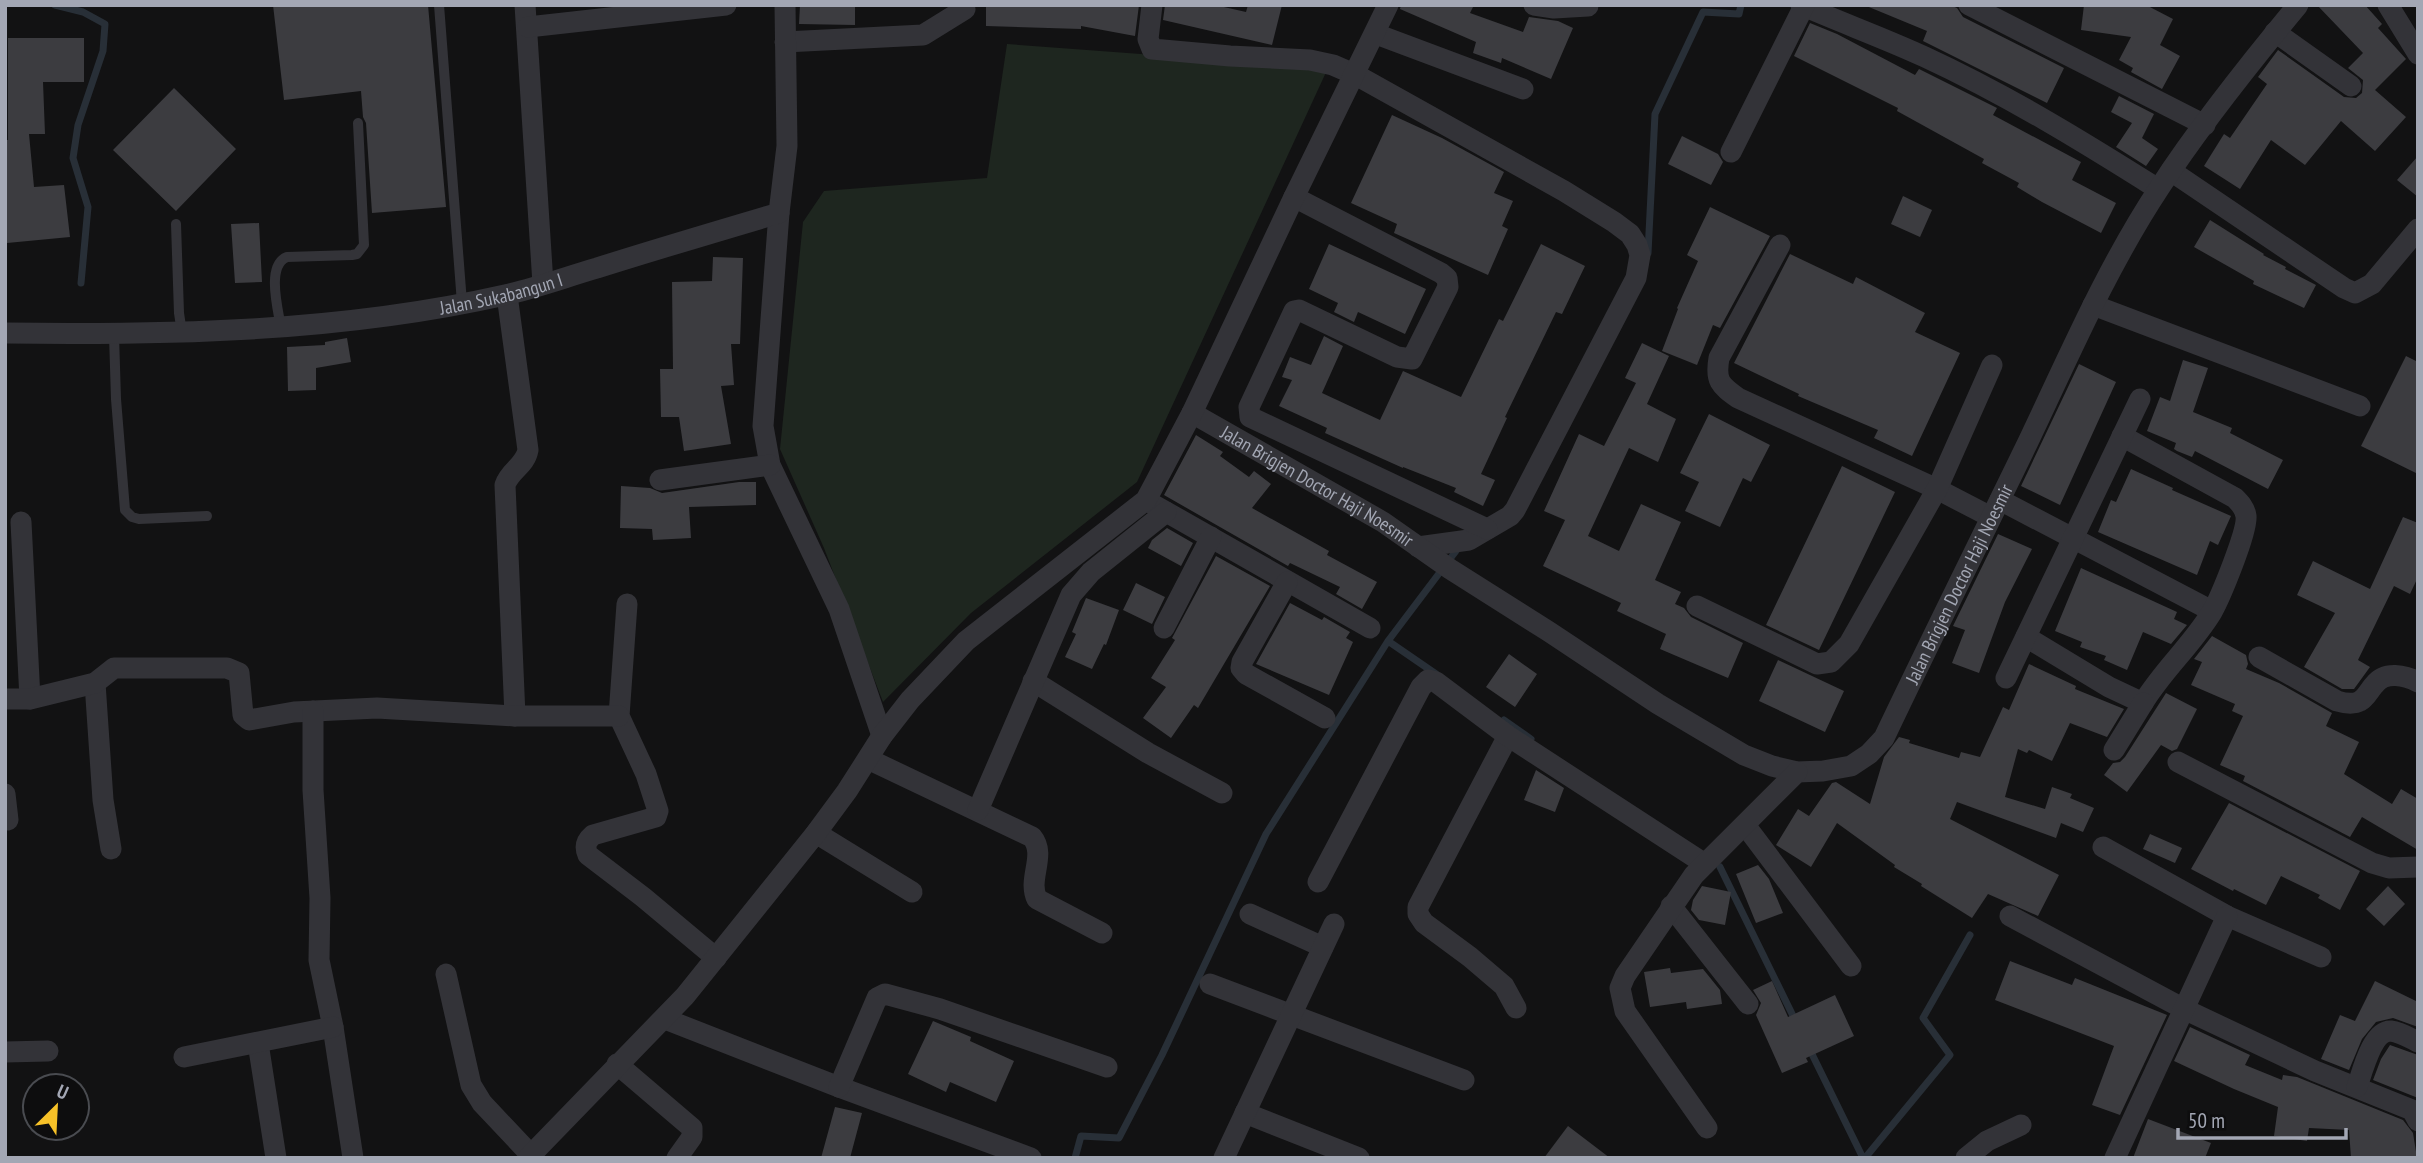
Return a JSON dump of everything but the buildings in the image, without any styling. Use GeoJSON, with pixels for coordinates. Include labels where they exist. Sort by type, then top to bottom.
{"type":"FeatureCollection","features":[{"type":"Feature","properties":{"kind":"street"},"geometry":{"type":"LineString","coordinates":[[543,284],[526,16],[726,5]]}},
{"type":"Feature","properties":{"kind":"street"},"geometry":{"type":"LineString","coordinates":[[785,5],[787,146],[779,212],[763,426],[770,465],[839,609],[882,736]]}},
{"type":"Feature","properties":{"kind":"street"},"geometry":{"type":"LineString","coordinates":[[1152,5],[1148,42],[1152,49],[1322,61],[1356,75],[1564,191],[1630,234],[1640,255],[1636,278],[1510,516],[1469,540],[1418,547]]}},
{"type":"Feature","properties":{"kind":"street"},"geometry":{"type":"LineString","coordinates":[[446,974],[471,1085],[481,1103],[529,1156],[617,1064],[665,1019],[816,834],[882,736],[918,691],[966,641],[1146,500],[1192,413],[1388,5]]}},
{"type":"Feature","properties":{"kind":"street"},"geometry":{"type":"LineString","coordinates":[[1534,5],[1554,8],[1588,6]]}},
{"type":"Feature","properties":{"kind":"street"},"geometry":{"type":"LineString","coordinates":[[1969,5],[2205,125]]}},
{"type":"Feature","properties":{"kind":"street","name":"Jalan Brigjen Doctor Haji Noesmir"},"geometry":{"type":"LineString","coordinates":[[1192,413],[1383,522],[1658,705],[1744,755],[1797,772],[1851,766],[1869,754],[1884,738],[2093,305],[2158,189],[2298,5]]}},
{"type":"Feature","properties":{"kind":"street"},"geometry":{"type":"LineString","coordinates":[[2388,5],[2418,54]]}},
{"type":"Feature","properties":{"kind":"street"},"geometry":{"type":"LineString","coordinates":[[1731,152],[1802,6],[1924,57],[1990,89],[2057,125],[2158,189]]}},
{"type":"Feature","properties":{"kind":"street"},"geometry":{"type":"LineString","coordinates":[[785,42],[923,35],[965,9]]}},
{"type":"Feature","properties":{"kind":"street"},"geometry":{"type":"LineString","coordinates":[[2276,32],[2351,86]]}},
{"type":"Feature","properties":{"kind":"street"},"geometry":{"type":"LineString","coordinates":[[1376,34],[1523,89]]}},
{"type":"Feature","properties":{"kind":"street"},"geometry":{"type":"LineString","coordinates":[[2171,171],[2355,293],[2372,284],[2418,229]]}},
{"type":"Feature","properties":{"kind":"street"},"geometry":{"type":"LineString","coordinates":[[1294,197],[1441,273],[1447,278],[1448,287],[1412,359],[1397,357],[1311,315],[1299,310],[1294,311],[1249,407],[1250,417],[1488,529]]}},
{"type":"Feature","properties":{"kind":"street","name":"Jalan Sukabangun I"},"geometry":{"type":"LineString","coordinates":[[5,333],[114,339],[181,326],[319,326],[401,314],[507,295],[779,212]]}},
{"type":"Feature","properties":{"kind":"street"},"geometry":{"type":"LineString","coordinates":[[1780,244],[1719,358],[1716,375],[1723,387],[1738,398],[1937,489],[1996,508],[2073,539],[2212,611]]}},
{"type":"Feature","properties":{"kind":"street"},"geometry":{"type":"LineString","coordinates":[[507,295],[528,450],[523,463],[510,475],[505,485],[515,716]]}},
{"type":"Feature","properties":{"kind":"street"},"geometry":{"type":"LineString","coordinates":[[2093,305],[2360,406]]}},
{"type":"Feature","properties":{"kind":"street"},"geometry":{"type":"LineString","coordinates":[[1697,606],[1817,664],[1830,663],[1849,644],[1937,489],[1992,365]]}},
{"type":"Feature","properties":{"kind":"street"},"geometry":{"type":"LineString","coordinates":[[2006,678],[2140,399]]}},
{"type":"Feature","properties":{"kind":"street"},"geometry":{"type":"LineString","coordinates":[[2114,750],[2155,683],[2212,611],[2246,523],[2246,513],[2235,498],[2122,436]]}},
{"type":"Feature","properties":{"kind":"street"},"geometry":{"type":"LineString","coordinates":[[660,480],[770,465]]}},
{"type":"Feature","properties":{"kind":"street"},"geometry":{"type":"LineString","coordinates":[[1146,500],[1370,628]]}},
{"type":"Feature","properties":{"kind":"street"},"geometry":{"type":"LineString","coordinates":[[978,810],[1071,595],[1084,578],[1166,512]]}},
{"type":"Feature","properties":{"kind":"street"},"geometry":{"type":"LineString","coordinates":[[21,522],[30,699]]}},
{"type":"Feature","properties":{"kind":"street"},"geometry":{"type":"LineString","coordinates":[[1164,628],[1211,537]]}},
{"type":"Feature","properties":{"kind":"street"},"geometry":{"type":"LineString","coordinates":[[1287,582],[1241,668],[1246,674],[1325,718]]}},
{"type":"Feature","properties":{"kind":"street"},"geometry":{"type":"LineString","coordinates":[[627,604],[619,716],[646,774],[659,811],[656,817],[593,835],[588,840],[586,850],[588,855],[716,958]]}},
{"type":"Feature","properties":{"kind":"street"},"geometry":{"type":"LineString","coordinates":[[2026,637],[2109,687],[2143,703]]}},
{"type":"Feature","properties":{"kind":"street"},"geometry":{"type":"LineString","coordinates":[[2259,657],[2337,701],[2348,704],[2362,701],[2378,680],[2386,676],[2410,678],[2418,682]]}},
{"type":"Feature","properties":{"kind":"street"},"geometry":{"type":"LineString","coordinates":[[5,699],[30,699],[95,683],[114,668],[234,669],[239,673],[243,715],[247,719],[313,711],[377,708],[515,716],[619,716]]}},
{"type":"Feature","properties":{"kind":"street"},"geometry":{"type":"LineString","coordinates":[[1318,883],[1424,682],[1432,680],[1508,736],[1704,864]]}},
{"type":"Feature","properties":{"kind":"street"},"geometry":{"type":"LineString","coordinates":[[1033,681],[1148,753],[1222,793]]}},
{"type":"Feature","properties":{"kind":"street"},"geometry":{"type":"LineString","coordinates":[[95,683],[103,800],[111,849]]}},
{"type":"Feature","properties":{"kind":"street"},"geometry":{"type":"LineString","coordinates":[[313,711],[313,790],[320,898],[318,960],[333,1027],[353,1158]]}},
{"type":"Feature","properties":{"kind":"street"},"geometry":{"type":"LineString","coordinates":[[1508,736],[1418,907],[1418,914],[1424,923],[1504,986],[1516,1008]]}},
{"type":"Feature","properties":{"kind":"street"},"geometry":{"type":"LineString","coordinates":[[868,759],[978,810],[1035,840],[1038,848],[1034,886],[1037,899],[1102,933]]}},
{"type":"Feature","properties":{"kind":"street"},"geometry":{"type":"LineString","coordinates":[[2178,762],[2372,863],[2389,868],[2418,867]]}},
{"type":"Feature","properties":{"kind":"street"},"geometry":{"type":"LineString","coordinates":[[1707,1128],[1625,1011],[1620,988],[1625,976],[1693,875],[1797,772]]}},
{"type":"Feature","properties":{"kind":"street"},"geometry":{"type":"LineString","coordinates":[[5,794],[8,820]]}},
{"type":"Feature","properties":{"kind":"street"},"geometry":{"type":"LineString","coordinates":[[1745,825],[1851,966]]}},
{"type":"Feature","properties":{"kind":"street"},"geometry":{"type":"LineString","coordinates":[[816,834],[912,892]]}},
{"type":"Feature","properties":{"kind":"street"},"geometry":{"type":"LineString","coordinates":[[2103,848],[2227,916],[2321,957]]}},
{"type":"Feature","properties":{"kind":"street"},"geometry":{"type":"LineString","coordinates":[[1671,906],[1748,1004]]}},
{"type":"Feature","properties":{"kind":"street"},"geometry":{"type":"LineString","coordinates":[[1250,914],[1323,947]]}},
{"type":"Feature","properties":{"kind":"street"},"geometry":{"type":"LineString","coordinates":[[2010,916],[2186,1010],[2315,1071],[2412,1110],[2418,1121]]}},
{"type":"Feature","properties":{"kind":"street"},"geometry":{"type":"LineString","coordinates":[[2115,1158],[2186,1010],[2227,916]]}},
{"type":"Feature","properties":{"kind":"street"},"geometry":{"type":"LineString","coordinates":[[1224,1158],[1334,924]]}},
{"type":"Feature","properties":{"kind":"street"},"geometry":{"type":"LineString","coordinates":[[1210,985],[1464,1080]]}},
{"type":"Feature","properties":{"kind":"street"},"geometry":{"type":"LineString","coordinates":[[839,1087],[877,998],[885,993],[940,1009],[1107,1067]]}},
{"type":"Feature","properties":{"kind":"street"},"geometry":{"type":"LineString","coordinates":[[665,1019],[1031,1158]]}},
{"type":"Feature","properties":{"kind":"street"},"geometry":{"type":"LineString","coordinates":[[184,1057],[333,1027]]}},
{"type":"Feature","properties":{"kind":"street"},"geometry":{"type":"LineString","coordinates":[[2357,1087],[2368,1056],[2383,1033],[2391,1031],[2418,1042]]}},
{"type":"Feature","properties":{"kind":"street"},"geometry":{"type":"LineString","coordinates":[[258,1043],[276,1158]]}},
{"type":"Feature","properties":{"kind":"street"},"geometry":{"type":"LineString","coordinates":[[5,1052],[48,1051]]}},
{"type":"Feature","properties":{"kind":"street"},"geometry":{"type":"LineString","coordinates":[[617,1064],[692,1128],[692,1137],[677,1158]]}},
{"type":"Feature","properties":{"kind":"street"},"geometry":{"type":"LineString","coordinates":[[1245,1112],[1359,1158]]}},
{"type":"Feature","properties":{"kind":"street"},"geometry":{"type":"LineString","coordinates":[[1966,1158],[1987,1141],[2021,1125]]}},
{"type":"Feature","properties":{"kind":"lane"},"geometry":{"type":"LineString","coordinates":[[439,5],[462,303]]}},
{"type":"Feature","properties":{"kind":"lane"},"geometry":{"type":"LineString","coordinates":[[281,328],[276,301],[275,269],[280,260],[287,257],[352,255],[364,246],[358,123]]}},
{"type":"Feature","properties":{"kind":"lane"},"geometry":{"type":"LineString","coordinates":[[176,224],[181,326]]}},
{"type":"Feature","properties":{"kind":"lane"},"geometry":{"type":"LineString","coordinates":[[114,339],[125,510],[132,517],[139,519],[207,516]]}},
{"type":"Feature","properties":{"kind":"shaded area"},"geometry":{"type":"Polygon","coordinates":[[[1007,44],[1328,68],[1137,482],[971,613],[883,702],[824,548],[780,449],[803,222],[824,191],[987,178],[1007,44]]]}},
{"type":"Feature","properties":{"kind":"waterway"},"geometry":{"type":"LineString","coordinates":[[55,5],[83,12],[105,24],[103,51],[78,125],[73,158],[88,207],[81,283]]}},
{"type":"Feature","properties":{"kind":"waterway"},"geometry":{"type":"LineString","coordinates":[[1648,253],[1655,114],[1703,12],[1739,14],[1741,5]]}},
{"type":"Feature","properties":{"kind":"waterway"},"geometry":{"type":"LineString","coordinates":[[1075,1158],[1081,1136],[1119,1138],[1162,1055],[1266,834],[1388,641],[1459,547]]}},
{"type":"Feature","properties":{"kind":"waterway"},"geometry":{"type":"LineString","coordinates":[[1388,641],[1436,674]]}},
{"type":"Feature","properties":{"kind":"waterway"},"geometry":{"type":"LineString","coordinates":[[1504,720],[1531,739]]}},
{"type":"Feature","properties":{"kind":"waterway"},"geometry":{"type":"LineString","coordinates":[[1720,867],[1796,1022]]}},
{"type":"Feature","properties":{"kind":"waterway"},"geometry":{"type":"LineString","coordinates":[[1865,1158],[1950,1055],[1923,1018],[1970,935]]}},
{"type":"Feature","properties":{"kind":"waterway"},"geometry":{"type":"LineString","coordinates":[[1809,1048],[1863,1158]]}}]}
